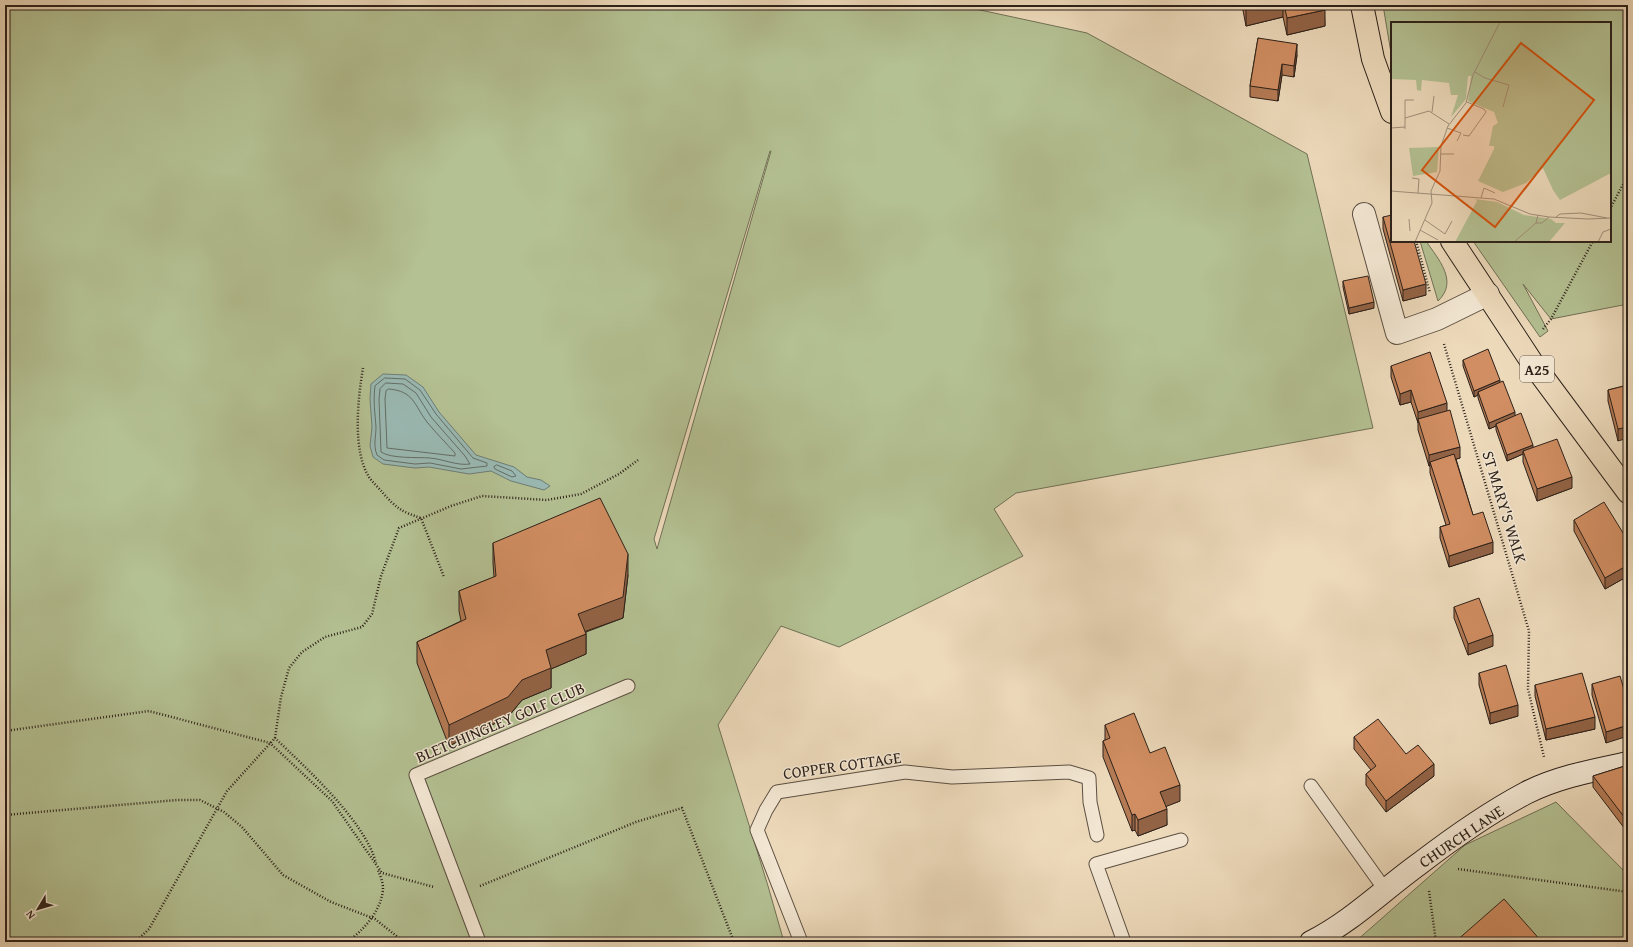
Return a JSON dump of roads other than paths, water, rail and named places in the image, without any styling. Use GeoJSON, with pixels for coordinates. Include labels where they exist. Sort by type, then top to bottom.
{"type":"FeatureCollection","features":[{"type":"Feature","properties":{"kind":"main road"},"geometry":{"type":"LineString","coordinates":[[1362,5],[1373,59],[1391,109]]}},
{"type":"Feature","properties":{"kind":"main road","name":"A25"},"geometry":{"type":"LineString","coordinates":[[1453,242],[1525,351],[1628,492]]}},
{"type":"Feature","properties":{"kind":"street"},"geometry":{"type":"LineString","coordinates":[[1364,214],[1397,333],[1437,319],[1488,294]]}},
{"type":"Feature","properties":{"kind":"street","name":"CHURCH LANE"},"geometry":{"type":"LineString","coordinates":[[1311,942],[1355,915],[1419,864],[1465,830],[1527,793],[1550,784],[1628,763]]}},
{"type":"Feature","properties":{"kind":"lane","name":"BLETCHINGLEY GOLF CLUB"},"geometry":{"type":"LineString","coordinates":[[479,942],[416,775],[628,686]]}},
{"type":"Feature","properties":{"kind":"lane","name":"COPPER COTTAGE"},"geometry":{"type":"LineString","coordinates":[[801,942],[757,830],[766,810],[777,792],[905,772],[952,777],[1069,772],[1089,778],[1090,802],[1097,835]]}},
{"type":"Feature","properties":{"kind":"lane"},"geometry":{"type":"LineString","coordinates":[[1311,786],[1386,891]]}},
{"type":"Feature","properties":{"kind":"lane"},"geometry":{"type":"LineString","coordinates":[[1124,942],[1096,864],[1181,840]]}},
{"type":"Feature","properties":{"kind":"water"},"geometry":{"type":"Polygon","coordinates":[[[383,374],[406,375],[423,387],[439,412],[476,455],[514,467],[527,477],[541,480],[550,486],[544,490],[511,481],[491,471],[469,474],[429,467],[415,468],[383,464],[373,457],[370,446],[372,427],[370,399],[371,384],[383,374]]]}}]}
